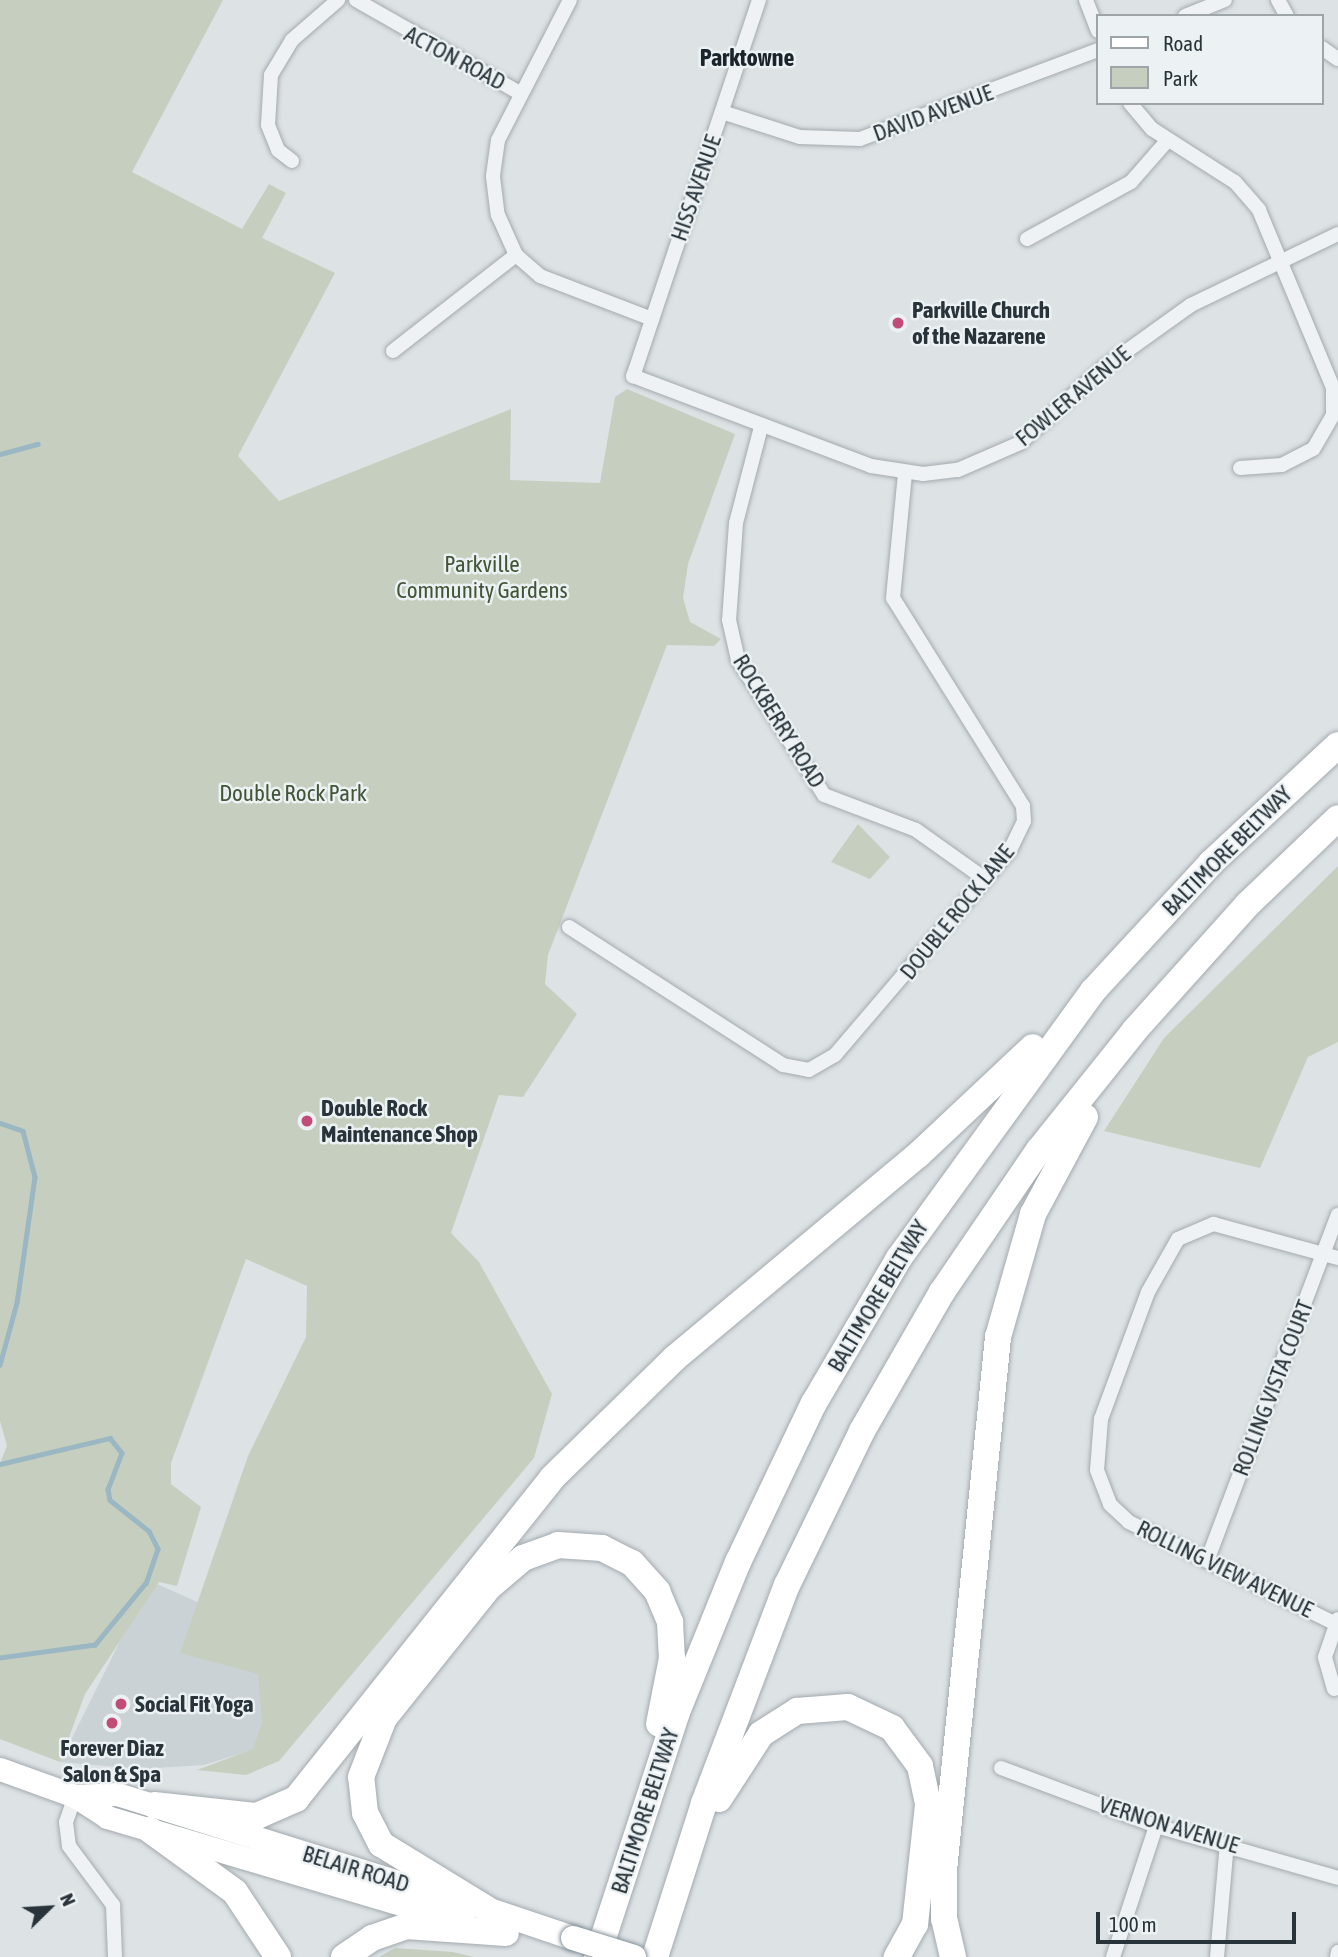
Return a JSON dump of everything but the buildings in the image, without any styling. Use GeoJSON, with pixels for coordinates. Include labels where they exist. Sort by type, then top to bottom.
{"type":"FeatureCollection","features":[{"type":"Feature","properties":{"kind":"highway","name":"BALTIMORE BELTWAY"},"geometry":{"type":"LineString","coordinates":[[597,1957],[635,1837],[705,1640],[814,1403],[946,1186],[1093,991],[1211,863],[1338,745]]}},
{"type":"Feature","properties":{"kind":"highway"},"geometry":{"type":"LineString","coordinates":[[655,1957],[690,1849],[787,1585],[862,1431],[942,1292],[1039,1150],[1135,1030],[1329,826]]}},
{"type":"Feature","properties":{"kind":"highway"},"geometry":{"type":"LineString","coordinates":[[953,1957],[943,1899],[951,1794],[991,1389],[1020,1247],[1048,1179],[1083,1119],[1195,971],[1329,826]]}},
{"type":"Feature","properties":{"kind":"highway"},"geometry":{"type":"LineString","coordinates":[[153,1818],[257,1816],[296,1800],[505,1531],[567,1462],[676,1357],[919,1154],[1093,991]]}},
{"type":"Feature","properties":{"kind":"highway"},"geometry":{"type":"LineString","coordinates":[[487,1909],[381,1844],[365,1813],[361,1777],[371,1739],[464,1614],[506,1570],[542,1549],[570,1544],[618,1554],[646,1576],[670,1622],[672,1658],[635,1837]]}},
{"type":"Feature","properties":{"kind":"highway"},"geometry":{"type":"LineString","coordinates":[[690,1849],[737,1767],[771,1724],[812,1706],[864,1712],[903,1739],[927,1794],[915,1924],[897,1957]]}},
{"type":"Feature","properties":{"kind":"highway"},"geometry":{"type":"LineString","coordinates":[[153,1818],[235,1892],[278,1957]]}},
{"type":"Feature","properties":{"kind":"highway","name":"BELAIR ROAD"},"geometry":{"type":"LineString","coordinates":[[487,1909],[573,1950]]}},
{"type":"Feature","properties":{"kind":"highway"},"geometry":{"type":"LineString","coordinates":[[344,1957],[372,1938],[406,1926],[506,1933]]}},
{"type":"Feature","properties":{"kind":"highway","name":"BELAIR ROAD"},"geometry":{"type":"LineString","coordinates":[[506,1933],[573,1950],[635,1957]]}},
{"type":"Feature","properties":{"kind":"main road","name":"BELAIR ROAD"},"geometry":{"type":"LineString","coordinates":[[0,1769],[75,1796],[107,1817],[153,1818],[487,1909]]}},
{"type":"Feature","properties":{"kind":"main road","name":"BELAIR ROAD"},"geometry":{"type":"LineString","coordinates":[[153,1818],[506,1933]]}},
{"type":"Feature","properties":{"kind":"street"},"geometry":{"type":"LineString","coordinates":[[292,161],[278,150],[268,125],[271,75],[292,40],[338,0]]}},
{"type":"Feature","properties":{"kind":"street","name":"ACTON ROAD"},"geometry":{"type":"LineString","coordinates":[[356,0],[520,93]]}},
{"type":"Feature","properties":{"kind":"street"},"geometry":{"type":"LineString","coordinates":[[570,0],[498,140],[493,177],[498,215],[516,255],[556,286],[652,319]]}},
{"type":"Feature","properties":{"kind":"street","name":"HISS AVENUE"},"geometry":{"type":"LineString","coordinates":[[634,376],[759,0]]}},
{"type":"Feature","properties":{"kind":"street"},"geometry":{"type":"LineString","coordinates":[[1086,0],[1096,26]]}},
{"type":"Feature","properties":{"kind":"street"},"geometry":{"type":"LineString","coordinates":[[1190,14],[1225,0]]}},
{"type":"Feature","properties":{"kind":"street","name":"DAVID AVENUE"},"geometry":{"type":"LineString","coordinates":[[722,112],[800,137],[860,139],[1096,51]]}},
{"type":"Feature","properties":{"kind":"street"},"geometry":{"type":"LineString","coordinates":[[1132,105],[1167,141],[1234,182],[1259,210],[1283,256],[1328,372],[1333,415],[1322,440],[1304,456],[1268,468],[1240,468]]}},
{"type":"Feature","properties":{"kind":"street"},"geometry":{"type":"LineString","coordinates":[[1027,239],[1131,182],[1167,141]]}},
{"type":"Feature","properties":{"kind":"street","name":"FOWLER AVENUE"},"geometry":{"type":"LineString","coordinates":[[634,376],[761,427],[905,473],[958,470],[1008,451],[1157,328],[1283,256],[1338,234]]}},
{"type":"Feature","properties":{"kind":"street"},"geometry":{"type":"LineString","coordinates":[[393,351],[516,255]]}},
{"type":"Feature","properties":{"kind":"street","name":"ROCKBERRY ROAD"},"geometry":{"type":"LineString","coordinates":[[761,427],[736,523],[729,620],[738,660],[824,795],[916,830],[985,878]]}},
{"type":"Feature","properties":{"kind":"street","name":"DOUBLE ROCK LANE"},"geometry":{"type":"LineString","coordinates":[[569,927],[783,1065],[809,1070],[835,1055],[1019,835],[1024,810],[893,598],[905,473]]}},
{"type":"Feature","properties":{"kind":"street","name":"ROLLING VISTA COURT"},"geometry":{"type":"LineString","coordinates":[[1207,1561],[1331,1256],[1338,1215]]}},
{"type":"Feature","properties":{"kind":"street","name":"ROLLING VIEW AVENUE"},"geometry":{"type":"LineString","coordinates":[[1331,1256],[1246,1228],[1204,1226],[1172,1246],[1143,1305],[1101,1419],[1097,1471],[1117,1513],[1207,1561],[1337,1621]]}},
{"type":"Feature","properties":{"kind":"street"},"geometry":{"type":"LineString","coordinates":[[1334,1689],[1325,1657],[1337,1621]]}},
{"type":"Feature","properties":{"kind":"street","name":"VERNON AVENUE"},"geometry":{"type":"LineString","coordinates":[[1001,1768],[1156,1826],[1227,1843],[1338,1878]]}},
{"type":"Feature","properties":{"kind":"street"},"geometry":{"type":"LineString","coordinates":[[75,1796],[66,1822],[69,1846],[113,1905],[116,1957]]}},
{"type":"Feature","properties":{"kind":"street"},"geometry":{"type":"LineString","coordinates":[[1113,1957],[1156,1826]]}},
{"type":"Feature","properties":{"kind":"street"},"geometry":{"type":"LineString","coordinates":[[1217,1957],[1227,1843]]}},
{"type":"Feature","properties":{"kind":"shaded area"},"geometry":{"type":"Polygon","coordinates":[[[150,1581],[350,1669],[281,1741],[204,1765],[141,1769],[60,1762],[150,1581]]]}},
{"type":"Feature","properties":{"kind":"green space","name":"Double Rock Park"},"geometry":{"type":"Polygon","coordinates":[[[0,0],[223,0],[132,172],[242,229],[269,184],[286,193],[262,238],[335,273],[238,456],[279,501],[511,409],[510,480],[600,483],[615,397],[627,389],[735,434],[688,564],[683,598],[690,622],[721,639],[714,646],[667,645],[548,955],[545,984],[577,1014],[523,1097],[499,1095],[451,1233],[479,1262],[552,1394],[534,1458],[279,1761],[246,1775],[197,1770],[253,1749],[262,1723],[258,1674],[180,1653],[248,1456],[306,1337],[307,1286],[246,1259],[171,1463],[171,1484],[201,1507],[177,1586],[159,1582],[85,1694],[60,1762],[0,1739],[0,1463],[7,1446],[0,1421],[0,0]]]}},
{"type":"Feature","properties":{"kind":"green space"},"geometry":{"type":"Polygon","coordinates":[[[858,824],[890,857],[870,879],[831,862],[858,824]]]}},
{"type":"Feature","properties":{"kind":"green space"},"geometry":{"type":"Polygon","coordinates":[[[1338,866],[1338,1042],[1308,1057],[1260,1168],[1104,1131],[1164,1038],[1338,866]]]}},
{"type":"Feature","properties":{"kind":"green space"},"geometry":{"type":"Polygon","coordinates":[[[395,1948],[453,1952],[474,1957],[379,1957],[395,1948]]]}},
{"type":"Feature","properties":{"kind":"waterway"},"geometry":{"type":"LineString","coordinates":[[0,454],[38,444]]}},
{"type":"Feature","properties":{"kind":"waterway"},"geometry":{"type":"LineString","coordinates":[[0,1123],[23,1131],[35,1177],[17,1303],[0,1365]]}},
{"type":"Feature","properties":{"kind":"waterway"},"geometry":{"type":"LineString","coordinates":[[0,1464],[110,1438],[122,1453],[108,1489],[110,1500],[149,1531],[158,1549],[146,1583],[95,1645],[0,1658]]}},
{"type":"Feature","properties":{"kind":"place","name":"Parkville Church of the Nazarene"},"geometry":{"type":"Point","coordinates":[898,323]}},
{"type":"Feature","properties":{"kind":"place","name":"Double Rock Maintenance Shop"},"geometry":{"type":"Point","coordinates":[307,1121]}},
{"type":"Feature","properties":{"kind":"place","name":"Social Fit Yoga"},"geometry":{"type":"Point","coordinates":[121,1704]}},
{"type":"Feature","properties":{"kind":"place","name":"Forever Diaz Salon & Spa"},"geometry":{"type":"Point","coordinates":[112,1723]}},
{"type":"Feature","properties":{"kind":"district","name":"Parktowne"},"geometry":{"type":"Point","coordinates":[747,58]}},
{"type":"Feature","properties":{"kind":"park label","name":"Parkville Community Gardens"},"geometry":{"type":"Point","coordinates":[482,577]}}]}
